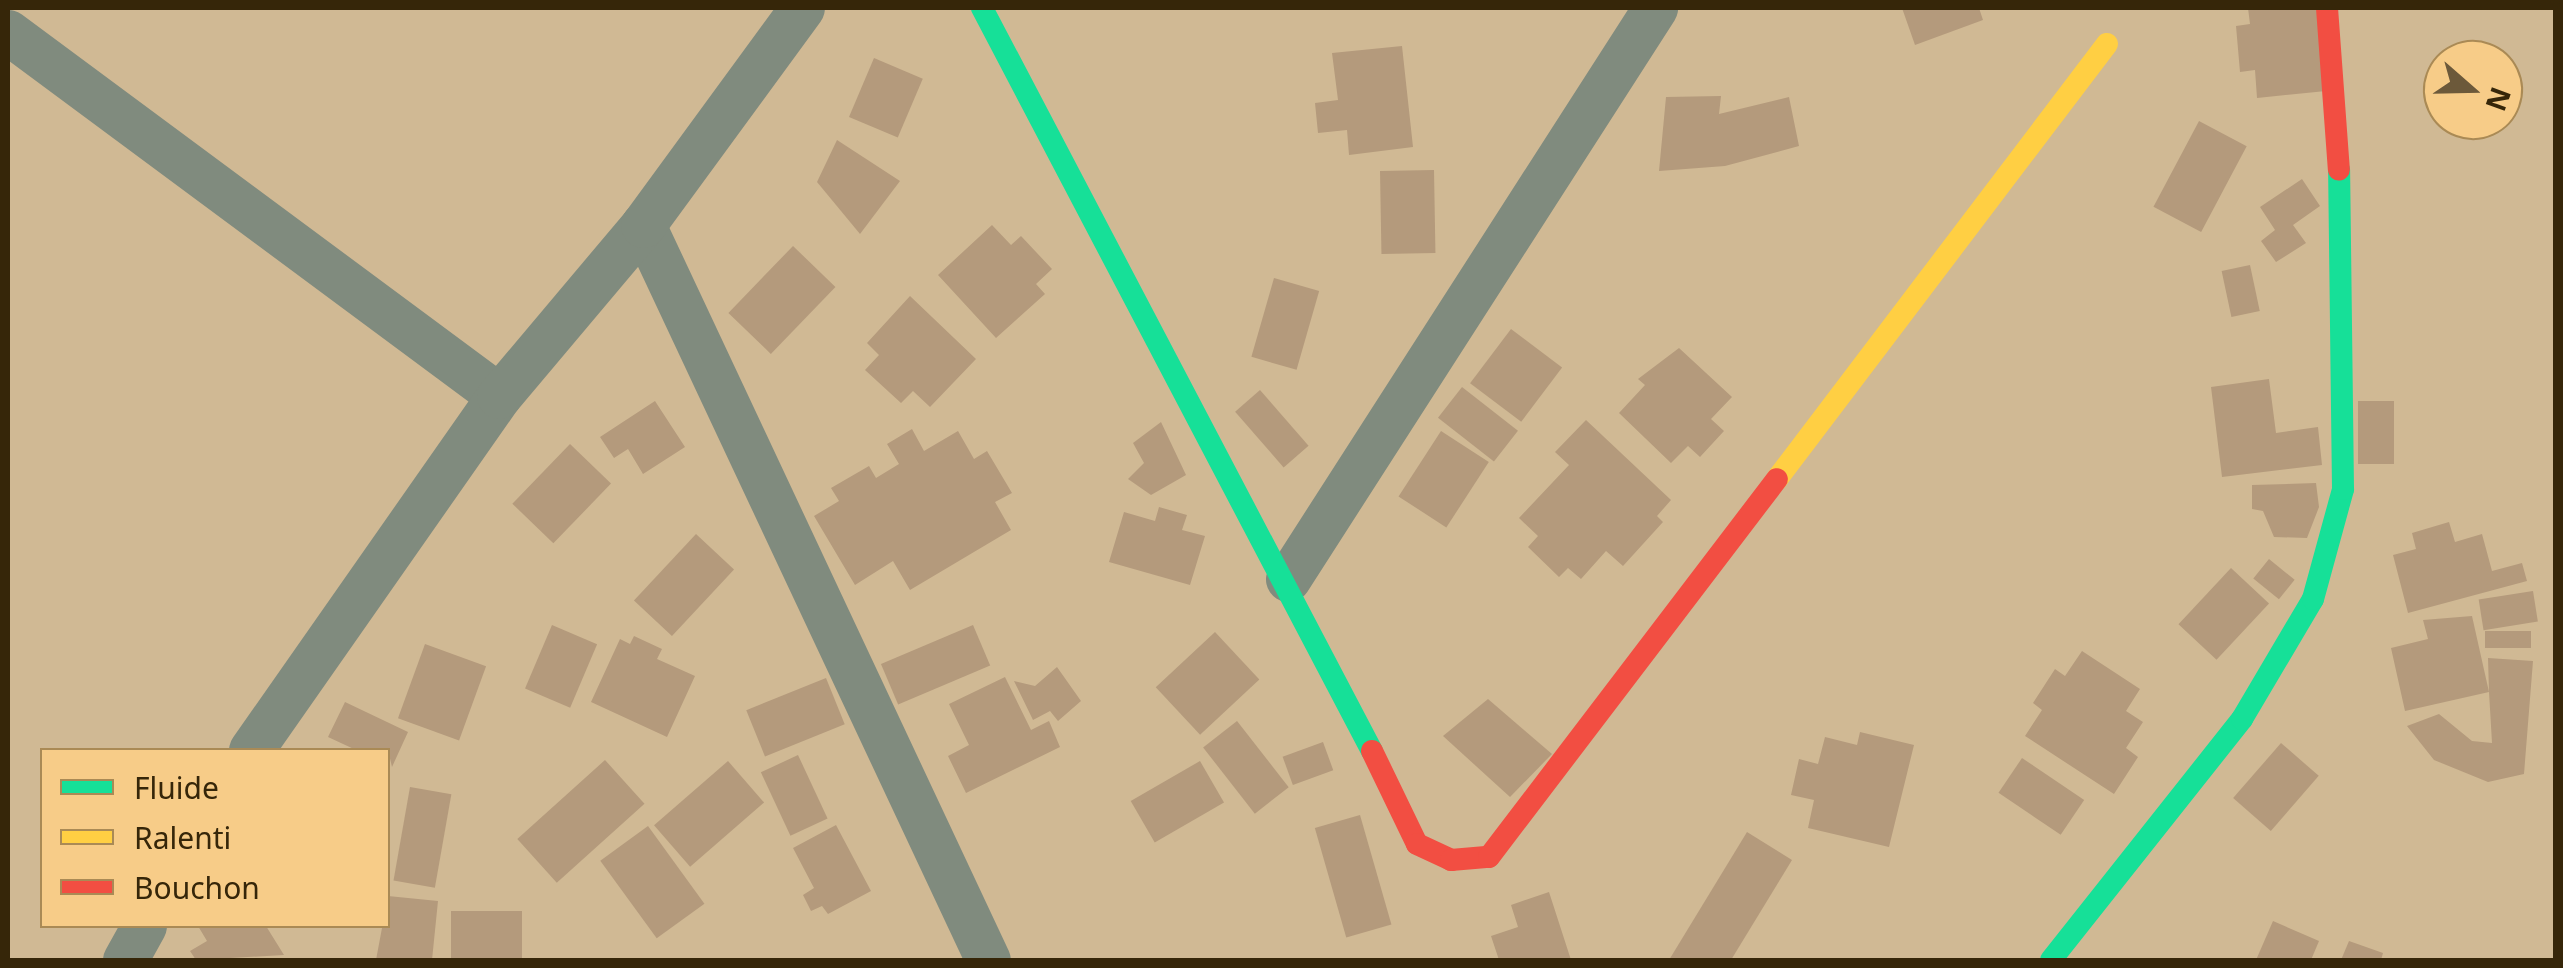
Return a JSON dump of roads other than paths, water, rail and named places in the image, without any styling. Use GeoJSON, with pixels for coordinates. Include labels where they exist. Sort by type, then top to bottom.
{"type":"FeatureCollection","features":[{"type":"Feature","properties":{"kind":"street"},"geometry":{"type":"LineString","coordinates":[[252,748],[499,396],[643,225],[802,8]]}},
{"type":"Feature","properties":{"kind":"street"},"geometry":{"type":"LineString","coordinates":[[982,8],[1288,579],[1417,844],[1450,860],[1489,858],[2108,44]]}},
{"type":"Feature","properties":{"kind":"street"},"geometry":{"type":"LineString","coordinates":[[1288,579],[1655,8]]}},
{"type":"Feature","properties":{"kind":"street"},"geometry":{"type":"LineString","coordinates":[[2051,960],[2242,718],[2312,599],[2343,490],[2338,84],[2327,8]]}},
{"type":"Feature","properties":{"kind":"street"},"geometry":{"type":"LineString","coordinates":[[8,32],[499,396]]}},
{"type":"Feature","properties":{"kind":"street"},"geometry":{"type":"LineString","coordinates":[[643,225],[988,960]]}},
{"type":"Feature","properties":{"kind":"street"},"geometry":{"type":"LineString","coordinates":[[125,960],[143,928]]}}]}
